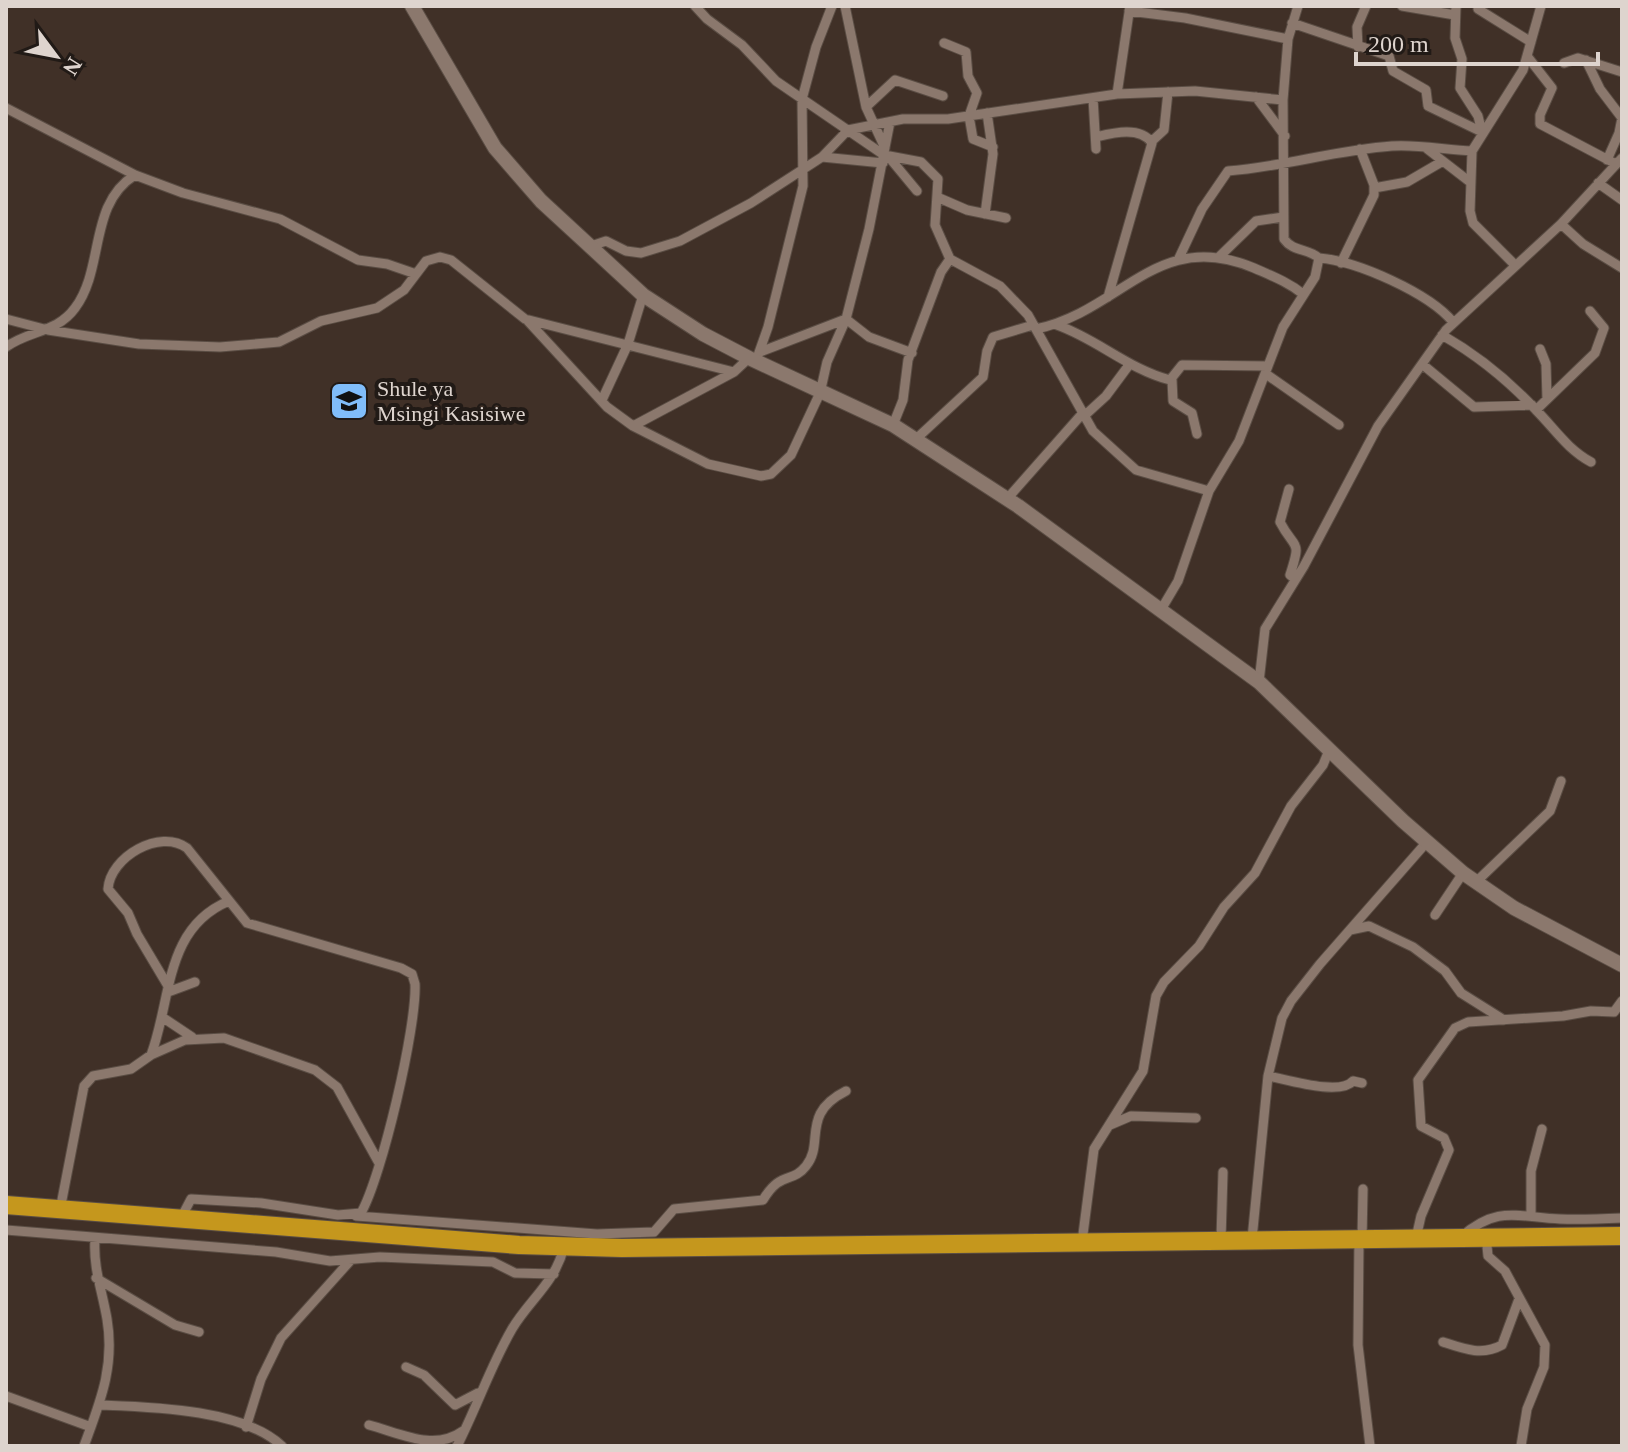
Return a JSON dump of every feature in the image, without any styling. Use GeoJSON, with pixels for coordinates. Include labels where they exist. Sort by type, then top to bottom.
{"type":"FeatureCollection","features":[{"type":"Feature","properties":{"kind":"highway"},"geometry":{"type":"LineString","coordinates":[[6,1205],[564,1247],[825,1248],[1221,1239],[1622,1236]]}},
{"type":"Feature","properties":{"kind":"street"},"geometry":{"type":"LineString","coordinates":[[412,6],[495,148],[541,201],[643,295],[703,334],[755,357],[820,393],[893,425],[1007,499],[1162,608],[1259,682],[1426,843],[1463,873],[1514,908],[1622,965]]}},
{"type":"Feature","properties":{"kind":"street"},"geometry":{"type":"LineString","coordinates":[[695,6],[742,45],[767,74],[885,156],[917,191]]}},
{"type":"Feature","properties":{"kind":"street"},"geometry":{"type":"LineString","coordinates":[[845,6],[866,107],[885,156]]}},
{"type":"Feature","properties":{"kind":"street"},"geometry":{"type":"LineString","coordinates":[[1188,19],[1192,6]]}},
{"type":"Feature","properties":{"kind":"street"},"geometry":{"type":"LineString","coordinates":[[1298,6],[1288,39],[1283,100],[1285,242],[1319,258],[1385,279],[1437,306],[1453,322]]}},
{"type":"Feature","properties":{"kind":"street"},"geometry":{"type":"LineString","coordinates":[[1358,47],[1357,27],[1366,6]]}},
{"type":"Feature","properties":{"kind":"street"},"geometry":{"type":"LineString","coordinates":[[1402,6],[1455,10],[1455,38],[1462,59],[1461,93],[1478,116],[1482,132]]}},
{"type":"Feature","properties":{"kind":"street"},"geometry":{"type":"LineString","coordinates":[[1514,264],[1473,223],[1470,211],[1472,151],[1516,82],[1541,6]]}},
{"type":"Feature","properties":{"kind":"street"},"geometry":{"type":"LineString","coordinates":[[755,357],[804,170],[802,99],[828,7]]}},
{"type":"Feature","properties":{"kind":"street"},"geometry":{"type":"LineString","coordinates":[[1117,94],[1130,9],[1288,39]]}},
{"type":"Feature","properties":{"kind":"street"},"geometry":{"type":"LineString","coordinates":[[1478,9],[1531,42]]}},
{"type":"Feature","properties":{"kind":"street"},"geometry":{"type":"LineString","coordinates":[[1292,23],[1389,56],[1393,71],[1426,90],[1428,106],[1482,132]]}},
{"type":"Feature","properties":{"kind":"street"},"geometry":{"type":"LineString","coordinates":[[944,43],[964,50],[967,56],[968,76],[977,93],[969,116],[975,142],[993,147]]}},
{"type":"Feature","properties":{"kind":"street"},"geometry":{"type":"LineString","coordinates":[[1527,56],[1552,88],[1540,115],[1540,124],[1615,161]]}},
{"type":"Feature","properties":{"kind":"street"},"geometry":{"type":"LineString","coordinates":[[1564,63],[1572,58],[1586,60],[1622,72]]}},
{"type":"Feature","properties":{"kind":"street"},"geometry":{"type":"LineString","coordinates":[[1259,682],[1265,629],[1362,452],[1422,364],[1453,322],[1561,224],[1615,161],[1622,118],[1600,89],[1586,60]]}},
{"type":"Feature","properties":{"kind":"street"},"geometry":{"type":"LineString","coordinates":[[866,107],[895,80],[943,96]]}},
{"type":"Feature","properties":{"kind":"street"},"geometry":{"type":"LineString","coordinates":[[1108,297],[1129,216],[1144,182],[1152,141],[1164,130],[1168,92]]}},
{"type":"Feature","properties":{"kind":"street"},"geometry":{"type":"LineString","coordinates":[[591,246],[606,241],[626,251],[641,253],[680,241],[804,170],[822,157],[848,130],[873,124],[969,116],[1117,94],[1223,92],[1283,100]]}},
{"type":"Feature","properties":{"kind":"street"},"geometry":{"type":"LineString","coordinates":[[1256,97],[1285,136]]}},
{"type":"Feature","properties":{"kind":"street"},"geometry":{"type":"LineString","coordinates":[[1093,98],[1096,149]]}},
{"type":"Feature","properties":{"kind":"street"},"geometry":{"type":"LineString","coordinates":[[6,108],[135,175],[183,193],[280,219],[341,248],[358,260],[387,264],[416,274]]}},
{"type":"Feature","properties":{"kind":"street"},"geometry":{"type":"LineString","coordinates":[[985,214],[993,147],[987,113]]}},
{"type":"Feature","properties":{"kind":"street"},"geometry":{"type":"LineString","coordinates":[[6,319],[48,330],[139,344],[220,347],[279,342],[321,321],[377,308],[404,290],[426,261],[445,258],[495,292],[602,400],[633,426],[708,464],[761,476],[771,474],[789,459],[820,393],[827,362],[846,319],[885,156],[890,122]]}},
{"type":"Feature","properties":{"kind":"street"},"geometry":{"type":"LineString","coordinates":[[1096,137],[1123,131],[1152,141]]}},
{"type":"Feature","properties":{"kind":"street"},"geometry":{"type":"LineString","coordinates":[[1179,258],[1202,209],[1227,171],[1245,172],[1285,161],[1396,146],[1472,151]]}},
{"type":"Feature","properties":{"kind":"street"},"geometry":{"type":"LineString","coordinates":[[1426,148],[1470,182]]}},
{"type":"Feature","properties":{"kind":"street"},"geometry":{"type":"LineString","coordinates":[[1341,263],[1360,228],[1374,188],[1360,149]]}},
{"type":"Feature","properties":{"kind":"street"},"geometry":{"type":"LineString","coordinates":[[822,157],[885,156],[929,166],[938,179],[935,225],[950,259],[1000,286],[1034,327],[1093,431],[1132,468],[1209,491]]}},
{"type":"Feature","properties":{"kind":"street"},"geometry":{"type":"LineString","coordinates":[[1374,188],[1407,182],[1443,161]]}},
{"type":"Feature","properties":{"kind":"street"},"geometry":{"type":"LineString","coordinates":[[6,347],[17,338],[62,323],[83,297],[111,202],[124,182],[135,175]]}},
{"type":"Feature","properties":{"kind":"street"},"geometry":{"type":"LineString","coordinates":[[1598,183],[1622,200]]}},
{"type":"Feature","properties":{"kind":"street"},"geometry":{"type":"LineString","coordinates":[[937,197],[1006,218]]}},
{"type":"Feature","properties":{"kind":"street"},"geometry":{"type":"LineString","coordinates":[[1220,256],[1256,221],[1283,217]]}},
{"type":"Feature","properties":{"kind":"street"},"geometry":{"type":"LineString","coordinates":[[1561,224],[1583,244],[1622,268]]}},
{"type":"Feature","properties":{"kind":"street"},"geometry":{"type":"LineString","coordinates":[[916,439],[983,377],[987,351],[993,337],[1057,325],[1157,266],[1179,258],[1220,256],[1282,280],[1303,294]]}},
{"type":"Feature","properties":{"kind":"street"},"geometry":{"type":"LineString","coordinates":[[1162,608],[1178,581],[1209,491],[1239,441],[1283,327],[1319,269],[1319,258]]}},
{"type":"Feature","properties":{"kind":"street"},"geometry":{"type":"LineString","coordinates":[[893,425],[903,400],[905,370],[941,272],[950,259]]}},
{"type":"Feature","properties":{"kind":"street"},"geometry":{"type":"LineString","coordinates":[[602,400],[628,344],[643,295]]}},
{"type":"Feature","properties":{"kind":"street"},"geometry":{"type":"LineString","coordinates":[[1422,364],[1474,407],[1534,407],[1547,399],[1601,344],[1604,328],[1590,311]]}},
{"type":"Feature","properties":{"kind":"street"},"geometry":{"type":"LineString","coordinates":[[525,319],[734,372]]}},
{"type":"Feature","properties":{"kind":"street"},"geometry":{"type":"LineString","coordinates":[[846,319],[869,337],[912,353]]}},
{"type":"Feature","properties":{"kind":"street"},"geometry":{"type":"LineString","coordinates":[[633,426],[734,372],[755,357],[846,319]]}},
{"type":"Feature","properties":{"kind":"street"},"geometry":{"type":"LineString","coordinates":[[1057,325],[1082,334],[1129,365],[1172,380]]}},
{"type":"Feature","properties":{"kind":"street"},"geometry":{"type":"LineString","coordinates":[[1442,335],[1476,355],[1534,407],[1568,447],[1591,462]]}},
{"type":"Feature","properties":{"kind":"street"},"geometry":{"type":"LineString","coordinates":[[1540,349],[1546,364],[1547,399]]}},
{"type":"Feature","properties":{"kind":"street"},"geometry":{"type":"LineString","coordinates":[[1007,499],[1082,415],[1106,396],[1129,365]]}},
{"type":"Feature","properties":{"kind":"street"},"geometry":{"type":"LineString","coordinates":[[1197,434],[1192,413],[1173,401],[1172,380],[1182,365],[1267,370],[1339,425]]}},
{"type":"Feature","properties":{"kind":"street"},"geometry":{"type":"LineString","coordinates":[[1289,489],[1280,522],[1297,546],[1290,575],[1295,579]]}},
{"type":"Feature","properties":{"kind":"street"},"geometry":{"type":"LineString","coordinates":[[1082,1242],[1094,1149],[1143,1071],[1152,1007],[1164,982],[1197,948],[1219,913],[1255,873],[1291,806],[1317,775],[1330,748]]}},
{"type":"Feature","properties":{"kind":"street"},"geometry":{"type":"LineString","coordinates":[[1476,882],[1550,811],[1561,781]]}},
{"type":"Feature","properties":{"kind":"street"},"geometry":{"type":"LineString","coordinates":[[168,989],[128,913],[110,894],[108,883],[146,844],[171,840],[187,848],[247,923],[412,974],[416,991],[413,1022],[379,1163],[367,1202],[354,1216]]}},
{"type":"Feature","properties":{"kind":"street"},"geometry":{"type":"LineString","coordinates":[[1252,1239],[1268,1076],[1276,1036],[1291,1001],[1426,843]]}},
{"type":"Feature","properties":{"kind":"street"},"geometry":{"type":"LineString","coordinates":[[1435,915],[1463,873]]}},
{"type":"Feature","properties":{"kind":"street"},"geometry":{"type":"LineString","coordinates":[[151,1055],[175,954],[209,909],[229,901]]}},
{"type":"Feature","properties":{"kind":"street"},"geometry":{"type":"LineString","coordinates":[[1350,930],[1375,928],[1413,947],[1445,971],[1461,993],[1504,1020]]}},
{"type":"Feature","properties":{"kind":"street"},"geometry":{"type":"LineString","coordinates":[[168,989],[195,982]]}},
{"type":"Feature","properties":{"kind":"street"},"geometry":{"type":"LineString","coordinates":[[1416,1238],[1421,1216],[1449,1150],[1444,1138],[1421,1126],[1418,1080],[1459,1025],[1591,1011],[1614,1012],[1622,1001]]}},
{"type":"Feature","properties":{"kind":"street"},"geometry":{"type":"LineString","coordinates":[[162,1017],[178,1030],[197,1038]]}},
{"type":"Feature","properties":{"kind":"street"},"geometry":{"type":"LineString","coordinates":[[60,1210],[84,1086],[93,1076],[131,1069],[151,1055],[197,1038],[224,1038],[274,1053],[330,1079],[379,1163]]}},
{"type":"Feature","properties":{"kind":"street"},"geometry":{"type":"LineString","coordinates":[[1268,1076],[1342,1089],[1355,1081],[1362,1083]]}},
{"type":"Feature","properties":{"kind":"street"},"geometry":{"type":"LineString","coordinates":[[180,1220],[191,1199],[261,1203],[354,1216],[597,1234],[654,1232],[674,1209],[763,1200],[776,1181],[805,1168],[813,1154],[816,1122],[828,1104],[846,1091]]}},
{"type":"Feature","properties":{"kind":"street"},"geometry":{"type":"LineString","coordinates":[[1107,1127],[1131,1116],[1196,1118]]}},
{"type":"Feature","properties":{"kind":"street"},"geometry":{"type":"LineString","coordinates":[[1531,1215],[1531,1171],[1542,1129]]}},
{"type":"Feature","properties":{"kind":"street"},"geometry":{"type":"LineString","coordinates":[[1221,1239],[1223,1172]]}},
{"type":"Feature","properties":{"kind":"street"},"geometry":{"type":"LineString","coordinates":[[1363,1189],[1358,1345],[1370,1446]]}},
{"type":"Feature","properties":{"kind":"street"},"geometry":{"type":"LineString","coordinates":[[1461,1237],[1482,1220],[1503,1214],[1622,1218]]}},
{"type":"Feature","properties":{"kind":"street"},"geometry":{"type":"LineString","coordinates":[[6,1230],[350,1261],[380,1257],[472,1260],[499,1264],[515,1273],[554,1274]]}},
{"type":"Feature","properties":{"kind":"street"},"geometry":{"type":"LineString","coordinates":[[1486,1236],[1488,1256],[1505,1271],[1539,1331],[1546,1354],[1524,1420],[1521,1446]]}},
{"type":"Feature","properties":{"kind":"street"},"geometry":{"type":"LineString","coordinates":[[84,1446],[107,1385],[109,1351],[106,1317],[96,1278],[95,1239]]}},
{"type":"Feature","properties":{"kind":"street"},"geometry":{"type":"LineString","coordinates":[[457,1446],[478,1393],[513,1327],[554,1274],[564,1247]]}},
{"type":"Feature","properties":{"kind":"street"},"geometry":{"type":"LineString","coordinates":[[246,1427],[272,1351],[289,1326],[350,1261]]}},
{"type":"Feature","properties":{"kind":"street"},"geometry":{"type":"LineString","coordinates":[[96,1278],[175,1325],[199,1332]]}},
{"type":"Feature","properties":{"kind":"street"},"geometry":{"type":"LineString","coordinates":[[1443,1342],[1463,1350],[1487,1352],[1502,1345],[1519,1299]]}},
{"type":"Feature","properties":{"kind":"street"},"geometry":{"type":"LineString","coordinates":[[406,1367],[424,1375],[455,1405],[478,1393]]}},
{"type":"Feature","properties":{"kind":"street"},"geometry":{"type":"LineString","coordinates":[[6,1396],[91,1427]]}},
{"type":"Feature","properties":{"kind":"street"},"geometry":{"type":"LineString","coordinates":[[100,1405],[195,1410],[273,1438],[282,1446]]}},
{"type":"Feature","properties":{"kind":"street"},"geometry":{"type":"LineString","coordinates":[[369,1425],[434,1442],[452,1439],[465,1429]]}},
{"type":"Feature","properties":{"kind":"place","name":"Shule ya Msingi Kasisiwe"},"geometry":{"type":"Point","coordinates":[349,401]}}]}
